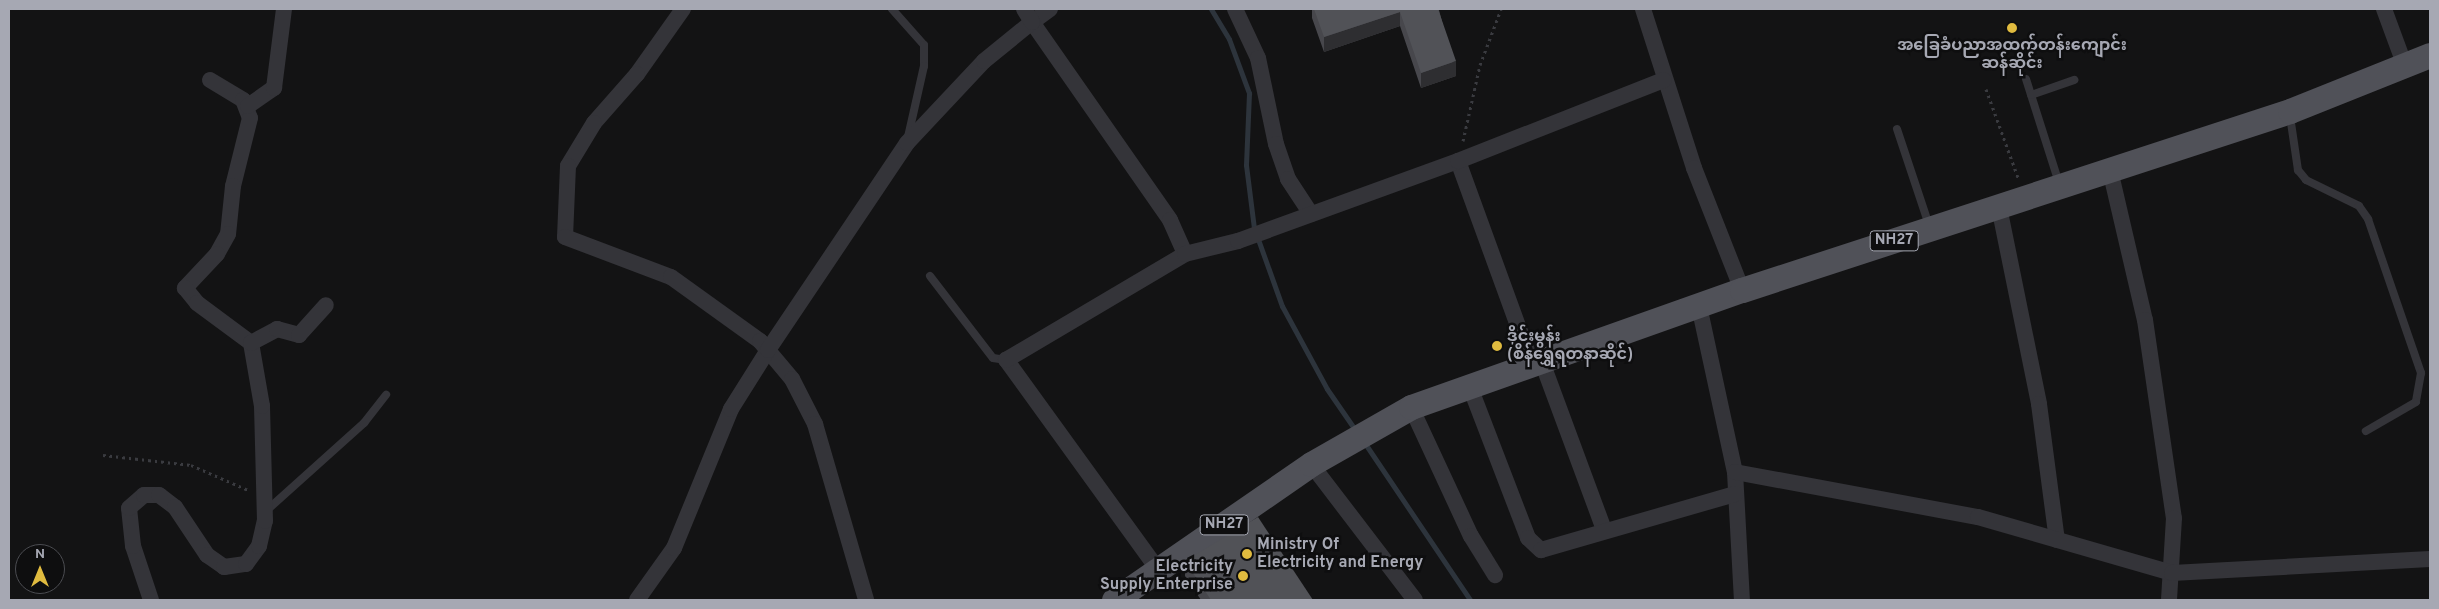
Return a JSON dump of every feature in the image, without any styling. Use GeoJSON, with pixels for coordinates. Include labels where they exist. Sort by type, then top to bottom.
{"type":"FeatureCollection","features":[{"type":"Feature","properties":{"kind":"main road","name":"NH27"},"geometry":{"type":"LineString","coordinates":[[1114,600],[1159,571],[1334,449],[1411,407],[1742,290],[2026,199],[2290,110],[2430,56]]}},
{"type":"Feature","properties":{"kind":"street"},"geometry":{"type":"LineString","coordinates":[[151,600],[133,546],[129,508],[144,495],[158,495],[175,507],[207,555],[224,567],[246,564],[260,546],[265,512],[262,406],[251,343],[197,303],[185,288],[217,254],[228,234],[248,106],[274,88],[284,9]]}},
{"type":"Feature","properties":{"kind":"street"},"geometry":{"type":"LineString","coordinates":[[683,9],[637,74],[594,123],[568,166],[565,237],[671,277],[768,350],[792,379],[815,424],[866,600]]}},
{"type":"Feature","properties":{"kind":"street"},"geometry":{"type":"LineString","coordinates":[[637,600],[674,548],[731,409],[768,350],[907,144],[1028,15],[1050,9]]}},
{"type":"Feature","properties":{"kind":"street"},"geometry":{"type":"LineString","coordinates":[[1234,9],[1258,58],[1276,144],[1288,179],[1311,214]]}},
{"type":"Feature","properties":{"kind":"street"},"geometry":{"type":"LineString","coordinates":[[1643,9],[1664,80],[1742,290]]}},
{"type":"Feature","properties":{"kind":"street"},"geometry":{"type":"LineString","coordinates":[[2384,9],[2405,66]]}},
{"type":"Feature","properties":{"kind":"street"},"geometry":{"type":"LineString","coordinates":[[1028,15],[1170,220],[1185,254]]}},
{"type":"Feature","properties":{"kind":"street"},"geometry":{"type":"LineString","coordinates":[[210,80],[248,106]]}},
{"type":"Feature","properties":{"kind":"street"},"geometry":{"type":"LineString","coordinates":[[1159,571],[1006,360],[1185,254],[1238,241],[1267,231],[1458,161],[1664,80]]}},
{"type":"Feature","properties":{"kind":"street"},"geometry":{"type":"LineString","coordinates":[[1458,161],[1604,530]]}},
{"type":"Feature","properties":{"kind":"street"},"geometry":{"type":"LineString","coordinates":[[2110,170],[2145,320],[2174,518],[2170,600]]}},
{"type":"Feature","properties":{"kind":"street"},"geometry":{"type":"LineString","coordinates":[[1999,207],[2039,404],[2057,540]]}},
{"type":"Feature","properties":{"kind":"street"},"geometry":{"type":"LineString","coordinates":[[251,343],[277,329],[298,335],[326,305]]}},
{"type":"Feature","properties":{"kind":"street"},"geometry":{"type":"LineString","coordinates":[[1699,306],[1735,472],[1742,600]]}},
{"type":"Feature","properties":{"kind":"street"},"geometry":{"type":"LineString","coordinates":[[1470,387],[1528,538],[1540,550],[1604,530],[1735,494]]}},
{"type":"Feature","properties":{"kind":"street"},"geometry":{"type":"LineString","coordinates":[[1411,407],[1471,536],[1495,574]]}},
{"type":"Feature","properties":{"kind":"street"},"geometry":{"type":"LineString","coordinates":[[1311,464],[1415,600]]}},
{"type":"Feature","properties":{"kind":"street"},"geometry":{"type":"LineString","coordinates":[[1735,472],[1978,518],[2172,572],[2430,559]]}},
{"type":"Feature","properties":{"kind":"lane"},"geometry":{"type":"LineString","coordinates":[[892,9],[924,45],[924,66],[907,144]]}},
{"type":"Feature","properties":{"kind":"lane"},"geometry":{"type":"LineString","coordinates":[[2026,79],[2060,187]]}},
{"type":"Feature","properties":{"kind":"lane"},"geometry":{"type":"LineString","coordinates":[[2031,95],[2074,80]]}},
{"type":"Feature","properties":{"kind":"lane"},"geometry":{"type":"LineString","coordinates":[[2290,110],[2298,170],[2306,180],[2358,206],[2368,219],[2421,373],[2416,402],[2366,431]]}},
{"type":"Feature","properties":{"kind":"lane"},"geometry":{"type":"LineString","coordinates":[[1897,129],[1930,229]]}},
{"type":"Feature","properties":{"kind":"lane"},"geometry":{"type":"LineString","coordinates":[[930,276],[993,358],[1006,360]]}},
{"type":"Feature","properties":{"kind":"lane"},"geometry":{"type":"LineString","coordinates":[[265,512],[364,423],[386,395]]}},
{"type":"Feature","properties":{"kind":"path"},"geometry":{"type":"LineString","coordinates":[[1458,161],[1480,65],[1501,9]]}},
{"type":"Feature","properties":{"kind":"path"},"geometry":{"type":"LineString","coordinates":[[1986,89],[2026,199]]}},
{"type":"Feature","properties":{"kind":"path"},"geometry":{"type":"LineString","coordinates":[[103,455],[191,465],[251,491],[265,512]]}},
{"type":"Feature","properties":{"kind":"building"},"geometry":{"type":"Polygon","coordinates":[[[1314,9],[1438,9],[1456,61],[1421,73],[1400,12],[1324,37],[1314,9]]]}},
{"type":"Feature","properties":{"kind":"building","name":"Ministry Of Electricity and Energy"},"geometry":{"type":"Polygon","coordinates":[[[1258,517],[1313,600],[1211,600],[1185,561],[1258,517]]]}},
{"type":"Feature","properties":{"kind":"waterway"},"geometry":{"type":"LineString","coordinates":[[1211,9],[1229,39],[1249,93],[1246,165],[1254,228],[1282,306],[1327,389],[1356,431]]}},
{"type":"Feature","properties":{"kind":"waterway"},"geometry":{"type":"LineString","coordinates":[[1364,442],[1470,600]]}},
{"type":"Feature","properties":{"kind":"place","name":"အခြေခံပညာအထက်တန်းကျောင်း ဆန်ဆိုင်း"},"geometry":{"type":"Point","coordinates":[2012,28]}},
{"type":"Feature","properties":{"kind":"place","name":"ဒိုင်းမွန်း (စိန်ရွှေရတနာဆိုင်)"},"geometry":{"type":"Point","coordinates":[1497,346]}},
{"type":"Feature","properties":{"kind":"place","name":"Ministry Of Electricity and Energy"},"geometry":{"type":"Point","coordinates":[1247,554]}},
{"type":"Feature","properties":{"kind":"place","name":"Electricity Supply Enterprise"},"geometry":{"type":"Point","coordinates":[1243,576]}}]}
